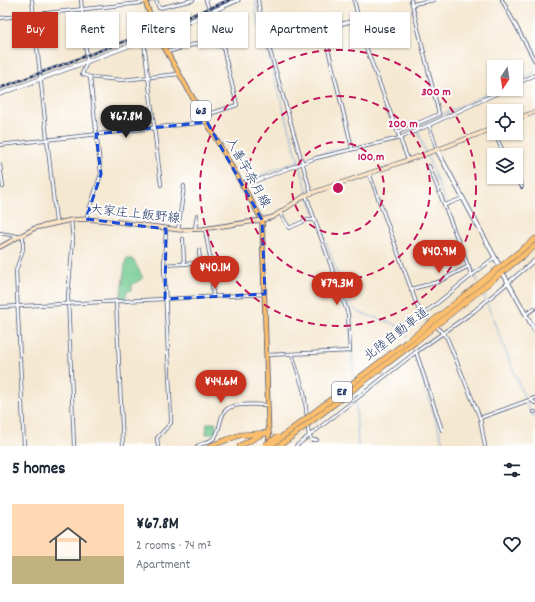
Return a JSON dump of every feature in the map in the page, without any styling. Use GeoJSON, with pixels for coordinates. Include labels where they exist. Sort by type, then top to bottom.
{"type":"FeatureCollection","features":[{"type":"Feature","properties":{"kind":"highway","name":"北陸自動車道"},"geometry":{"type":"LineString","coordinates":[[267,446],[414,340],[535,239]]}},
{"type":"Feature","properties":{"kind":"highway","name":"北陸自動車道"},"geometry":{"type":"LineString","coordinates":[[279,446],[535,246]]}},
{"type":"Feature","properties":{"kind":"highway"},"geometry":{"type":"LineString","coordinates":[[283,446],[314,419]]}},
{"type":"Feature","properties":{"kind":"highway"},"geometry":{"type":"LineString","coordinates":[[210,446],[240,435],[269,433]]}},
{"type":"Feature","properties":{"kind":"highway"},"geometry":{"type":"LineString","coordinates":[[240,446],[260,435],[269,433]]}},
{"type":"Feature","properties":{"kind":"main road","name":"入善宇奈月線"},"geometry":{"type":"LineString","coordinates":[[145,1],[149,12]]}},
{"type":"Feature","properties":{"kind":"main road","name":"入善宇奈月線"},"geometry":{"type":"LineString","coordinates":[[165,48],[262,220],[269,405],[269,433],[267,446]]}},
{"type":"Feature","properties":{"kind":"main road"},"geometry":{"type":"LineString","coordinates":[[523,116],[535,112]]}},
{"type":"Feature","properties":{"kind":"main road","name":"大家庄上飯野線"},"geometry":{"type":"LineString","coordinates":[[0,247],[23,233],[56,222],[71,220],[86,219],[119,222],[166,230],[195,230],[262,220],[280,213],[311,193],[408,161],[487,131]]}},
{"type":"Feature","properties":{"kind":"street"},"geometry":{"type":"LineString","coordinates":[[32,0],[33,12]]}},
{"type":"Feature","properties":{"kind":"street"},"geometry":{"type":"LineString","coordinates":[[81,0],[87,62],[82,74],[90,77],[122,80],[179,74]]}},
{"type":"Feature","properties":{"kind":"street"},"geometry":{"type":"LineString","coordinates":[[53,12],[151,0]]}},
{"type":"Feature","properties":{"kind":"street"},"geometry":{"type":"LineString","coordinates":[[156,0],[159,8],[193,0]]}},
{"type":"Feature","properties":{"kind":"street"},"geometry":{"type":"LineString","coordinates":[[206,0],[209,10],[212,12],[238,0]]}},
{"type":"Feature","properties":{"kind":"street"},"geometry":{"type":"LineString","coordinates":[[258,0],[260,20],[311,193]]}},
{"type":"Feature","properties":{"kind":"street"},"geometry":{"type":"LineString","coordinates":[[354,0],[356,12]]}},
{"type":"Feature","properties":{"kind":"street"},"geometry":{"type":"LineString","coordinates":[[398,132],[439,114],[411,0]]}},
{"type":"Feature","properties":{"kind":"street"},"geometry":{"type":"LineString","coordinates":[[413,4],[434,0]]}},
{"type":"Feature","properties":{"kind":"street"},"geometry":{"type":"LineString","coordinates":[[502,0],[535,61]]}},
{"type":"Feature","properties":{"kind":"street"},"geometry":{"type":"LineString","coordinates":[[0,18],[12,17]]}},
{"type":"Feature","properties":{"kind":"street"},"geometry":{"type":"LineString","coordinates":[[350,22],[323,28],[352,148]]}},
{"type":"Feature","properties":{"kind":"street"},"geometry":{"type":"LineString","coordinates":[[167,52],[198,43]]}},
{"type":"Feature","properties":{"kind":"street"},"geometry":{"type":"LineString","coordinates":[[0,94],[127,47]]}},
{"type":"Feature","properties":{"kind":"street"},"geometry":{"type":"LineString","coordinates":[[37,48],[56,222]]}},
{"type":"Feature","properties":{"kind":"street"},"geometry":{"type":"LineString","coordinates":[[145,48],[161,185]]}},
{"type":"Feature","properties":{"kind":"street"},"geometry":{"type":"LineString","coordinates":[[203,116],[237,105],[224,48]]}},
{"type":"Feature","properties":{"kind":"street"},"geometry":{"type":"LineString","coordinates":[[367,48],[408,161]]}},
{"type":"Feature","properties":{"kind":"street"},"geometry":{"type":"LineString","coordinates":[[523,81],[535,75]]}},
{"type":"Feature","properties":{"kind":"street"},"geometry":{"type":"LineString","coordinates":[[86,219],[100,174],[90,77]]}},
{"type":"Feature","properties":{"kind":"street"},"geometry":{"type":"LineString","coordinates":[[242,184],[248,180],[250,183],[333,152],[400,138],[491,96]]}},
{"type":"Feature","properties":{"kind":"street"},"geometry":{"type":"LineString","coordinates":[[0,146],[207,122]]}},
{"type":"Feature","properties":{"kind":"street"},"geometry":{"type":"LineString","coordinates":[[429,125],[438,150],[498,263]]}},
{"type":"Feature","properties":{"kind":"street"},"geometry":{"type":"LineString","coordinates":[[0,165],[3,187]]}},
{"type":"Feature","properties":{"kind":"street"},"geometry":{"type":"LineString","coordinates":[[429,166],[472,276]]}},
{"type":"Feature","properties":{"kind":"street"},"geometry":{"type":"LineString","coordinates":[[369,173],[421,316],[495,257]]}},
{"type":"Feature","properties":{"kind":"street"},"geometry":{"type":"LineString","coordinates":[[178,230],[184,186]]}},
{"type":"Feature","properties":{"kind":"street"},"geometry":{"type":"LineString","coordinates":[[267,355],[350,351],[348,314],[306,195]]}},
{"type":"Feature","properties":{"kind":"street"},"geometry":{"type":"LineString","coordinates":[[445,205],[463,198]]}},
{"type":"Feature","properties":{"kind":"street"},"geometry":{"type":"LineString","coordinates":[[280,213],[289,228],[307,220],[315,220]]}},
{"type":"Feature","properties":{"kind":"street"},"geometry":{"type":"LineString","coordinates":[[195,230],[197,215]]}},
{"type":"Feature","properties":{"kind":"street"},"geometry":{"type":"LineString","coordinates":[[71,220],[73,240],[68,304],[74,446]]}},
{"type":"Feature","properties":{"kind":"street"},"geometry":{"type":"LineString","coordinates":[[204,229],[211,263],[213,297]]}},
{"type":"Feature","properties":{"kind":"street"},"geometry":{"type":"LineString","coordinates":[[158,446],[157,438],[171,422],[164,265],[166,230]]}},
{"type":"Feature","properties":{"kind":"street"},"geometry":{"type":"LineString","coordinates":[[0,233],[17,236]]}},
{"type":"Feature","properties":{"kind":"street"},"geometry":{"type":"LineString","coordinates":[[23,233],[23,249],[16,271],[24,446]]}},
{"type":"Feature","properties":{"kind":"street"},"geometry":{"type":"LineString","coordinates":[[183,239],[184,264]]}},
{"type":"Feature","properties":{"kind":"street"},"geometry":{"type":"LineString","coordinates":[[164,265],[200,263],[199,250]]}},
{"type":"Feature","properties":{"kind":"street"},"geometry":{"type":"LineString","coordinates":[[296,446],[416,352],[473,312],[535,260]]}},
{"type":"Feature","properties":{"kind":"street"},"geometry":{"type":"LineString","coordinates":[[411,289],[438,282],[469,266]]}},
{"type":"Feature","properties":{"kind":"street"},"geometry":{"type":"LineString","coordinates":[[504,275],[535,331]]}},
{"type":"Feature","properties":{"kind":"street"},"geometry":{"type":"LineString","coordinates":[[0,307],[265,294]]}},
{"type":"Feature","properties":{"kind":"street"},"geometry":{"type":"LineString","coordinates":[[116,302],[123,446]]}},
{"type":"Feature","properties":{"kind":"street"},"geometry":{"type":"LineString","coordinates":[[526,314],[535,308]]}},
{"type":"Feature","properties":{"kind":"street"},"geometry":{"type":"LineString","coordinates":[[438,328],[444,333],[480,418],[485,446]]}},
{"type":"Feature","properties":{"kind":"street"},"geometry":{"type":"LineString","coordinates":[[416,352],[442,430]]}},
{"type":"Feature","properties":{"kind":"street"},"geometry":{"type":"LineString","coordinates":[[292,354],[304,392],[309,435],[312,440],[317,440]]}},
{"type":"Feature","properties":{"kind":"street"},"geometry":{"type":"LineString","coordinates":[[480,418],[535,398]]}},
{"type":"Feature","properties":{"kind":"street"},"geometry":{"type":"LineString","coordinates":[[531,400],[535,403]]}},
{"type":"Feature","properties":{"kind":"street"},"geometry":{"type":"LineString","coordinates":[[197,446],[211,440],[218,434],[222,417],[226,409],[232,406],[269,405]]}},
{"type":"Feature","properties":{"kind":"highlighted area"},"geometry":{"type":"Polygon","coordinates":[[[207,122],[262,220],[265,294],[165,299],[166,229],[86,219],[101,174],[96,134],[207,122]]]}},
{"type":"Feature","properties":{"kind":"green space"},"geometry":{"type":"Polygon","coordinates":[[[126,259],[133,259],[143,278],[132,285],[132,290],[127,291],[125,300],[120,300],[126,259]]]}},
{"type":"Feature","properties":{"kind":"green space"},"geometry":{"type":"Polygon","coordinates":[[[207,423],[216,423],[215,434],[206,434],[207,423]]]}},
{"type":"Feature","properties":{"kind":"waterway"},"geometry":{"type":"LineString","coordinates":[[256,0],[256,14],[308,193]]}},
{"type":"Feature","properties":{"kind":"waterway"},"geometry":{"type":"LineString","coordinates":[[523,78],[535,72]]}},
{"type":"Feature","properties":{"kind":"waterway"},"geometry":{"type":"LineString","coordinates":[[400,134],[487,94]]}},
{"type":"Feature","properties":{"kind":"waterway"},"geometry":{"type":"LineString","coordinates":[[416,127],[426,153]]}},
{"type":"Feature","properties":{"kind":"waterway"},"geometry":{"type":"LineString","coordinates":[[303,159],[350,145]]}},
{"type":"Feature","properties":{"kind":"waterway"},"geometry":{"type":"LineString","coordinates":[[427,156],[446,203]]}},
{"type":"Feature","properties":{"kind":"waterway"},"geometry":{"type":"LineString","coordinates":[[254,178],[298,161]]}},
{"type":"Feature","properties":{"kind":"waterway"},"geometry":{"type":"LineString","coordinates":[[309,196],[347,300],[358,312],[393,323],[404,331],[408,337]]}},
{"type":"Feature","properties":{"kind":"waterway"},"geometry":{"type":"LineString","coordinates":[[447,206],[478,282]]}},
{"type":"Feature","properties":{"kind":"waterway"},"geometry":{"type":"LineString","coordinates":[[482,291],[530,412],[535,418]]}},
{"type":"Feature","properties":{"kind":"waterway"},"geometry":{"type":"LineString","coordinates":[[347,301],[350,316],[354,379]]}},
{"type":"Feature","properties":{"kind":"waterway"},"geometry":{"type":"LineString","coordinates":[[415,355],[444,446]]}},
{"type":"Feature","properties":{"kind":"waterway"},"geometry":{"type":"LineString","coordinates":[[355,390],[358,446]]}},
{"type":"Feature","properties":{"kind":"tunnel"},"geometry":{"type":"LineString","coordinates":[[421,316],[436,326]]}},
{"type":"Feature","properties":{"kind":"railway"},"geometry":{"type":"LineString","coordinates":[[0,88],[171,24],[229,0]]}}]}
